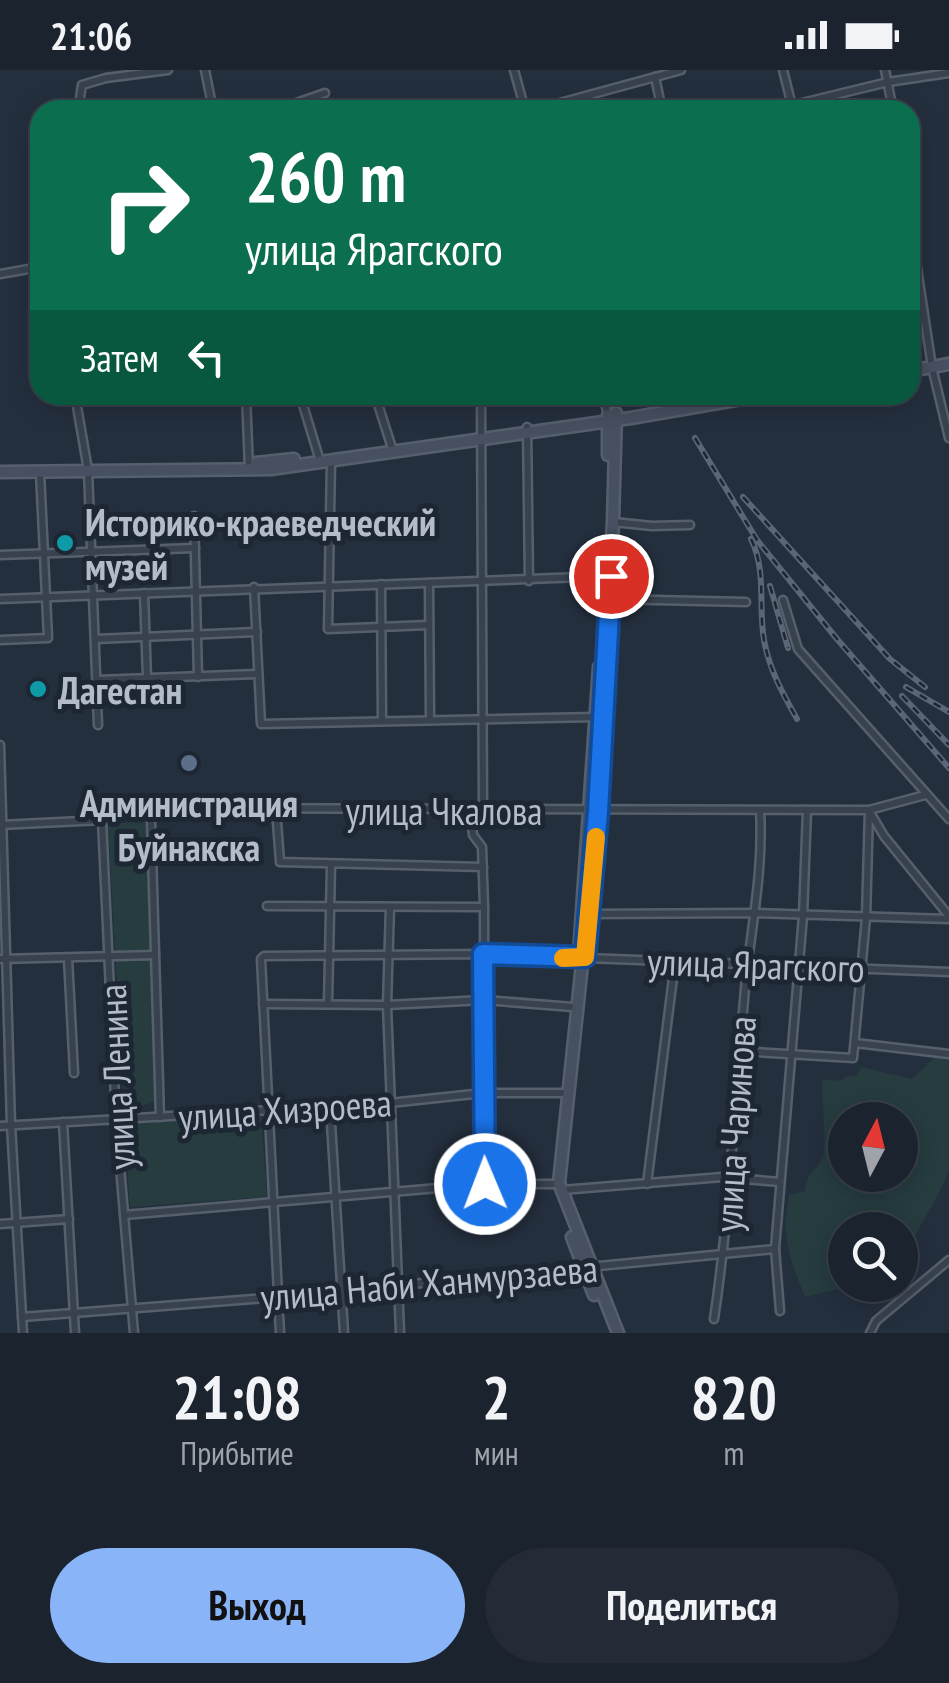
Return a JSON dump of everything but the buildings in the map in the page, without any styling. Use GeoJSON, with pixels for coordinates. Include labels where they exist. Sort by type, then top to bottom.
{"type":"FeatureCollection","features":[{"type":"Feature","properties":{"kind":"main road"},"geometry":{"type":"LineString","coordinates":[[920,366],[949,362]]}},
{"type":"Feature","properties":{"kind":"main road"},"geometry":{"type":"LineString","coordinates":[[0,469],[249,466],[323,460],[675,405]]}},
{"type":"Feature","properties":{"kind":"main road"},"geometry":{"type":"LineString","coordinates":[[612,417],[614,522],[607,576],[610,599],[582,958],[558,1187],[586,1268],[615,1333]]}},
{"type":"Feature","properties":{"kind":"main road"},"geometry":{"type":"LineString","coordinates":[[568,1093],[573,1006],[589,914],[612,417]]}},
{"type":"Feature","properties":{"kind":"main road"},"geometry":{"type":"LineString","coordinates":[[0,469],[87,468]]}},
{"type":"Feature","properties":{"kind":"street"},"geometry":{"type":"LineString","coordinates":[[79,100],[82,85],[162,70]]}},
{"type":"Feature","properties":{"kind":"street"},"geometry":{"type":"LineString","coordinates":[[206,70],[211,100]]}},
{"type":"Feature","properties":{"kind":"street"},"geometry":{"type":"LineString","coordinates":[[522,100],[514,71],[524,70]]}},
{"type":"Feature","properties":{"kind":"street"},"geometry":{"type":"LineString","coordinates":[[571,100],[681,70]]}},
{"type":"Feature","properties":{"kind":"street"},"geometry":{"type":"LineString","coordinates":[[782,70],[790,100]]}},
{"type":"Feature","properties":{"kind":"street"},"geometry":{"type":"LineString","coordinates":[[885,70],[891,100]]}},
{"type":"Feature","properties":{"kind":"street"},"geometry":{"type":"LineString","coordinates":[[822,100],[888,82],[949,73]]}},
{"type":"Feature","properties":{"kind":"street"},"geometry":{"type":"LineString","coordinates":[[655,77],[660,100]]}},
{"type":"Feature","properties":{"kind":"street"},"geometry":{"type":"LineString","coordinates":[[305,100],[326,93]]}},
{"type":"Feature","properties":{"kind":"street"},"geometry":{"type":"LineString","coordinates":[[0,274],[30,270]]}},
{"type":"Feature","properties":{"kind":"street"},"geometry":{"type":"LineString","coordinates":[[920,287],[949,438]]}},
{"type":"Feature","properties":{"kind":"street"},"geometry":{"type":"LineString","coordinates":[[77,405],[87,468],[98,724]]}},
{"type":"Feature","properties":{"kind":"street"},"geometry":{"type":"LineString","coordinates":[[246,405],[249,466]]}},
{"type":"Feature","properties":{"kind":"street"},"geometry":{"type":"LineString","coordinates":[[304,405],[323,460],[328,629],[429,625]]}},
{"type":"Feature","properties":{"kind":"street"},"geometry":{"type":"LineString","coordinates":[[378,405],[393,449]]}},
{"type":"Feature","properties":{"kind":"street"},"geometry":{"type":"LineString","coordinates":[[481,405],[483,810]]}},
{"type":"Feature","properties":{"kind":"street"},"geometry":{"type":"LineString","coordinates":[[607,405],[612,417]]}},
{"type":"Feature","properties":{"kind":"street"},"geometry":{"type":"LineString","coordinates":[[528,430],[530,582]]}},
{"type":"Feature","properties":{"kind":"street"},"geometry":{"type":"LineString","coordinates":[[0,640],[48,638],[40,471]]}},
{"type":"Feature","properties":{"kind":"street"},"geometry":{"type":"LineString","coordinates":[[194,516],[198,677]]}},
{"type":"Feature","properties":{"kind":"street"},"geometry":{"type":"LineString","coordinates":[[614,522],[690,525]]}},
{"type":"Feature","properties":{"kind":"street"},"geometry":{"type":"LineString","coordinates":[[0,555],[195,548]]}},
{"type":"Feature","properties":{"kind":"street"},"geometry":{"type":"LineString","coordinates":[[0,599],[254,587],[530,582],[607,576]]}},
{"type":"Feature","properties":{"kind":"street"},"geometry":{"type":"LineString","coordinates":[[429,583],[430,718]]}},
{"type":"Feature","properties":{"kind":"street"},"geometry":{"type":"LineString","coordinates":[[382,584],[382,721]]}},
{"type":"Feature","properties":{"kind":"street"},"geometry":{"type":"LineString","coordinates":[[254,587],[262,724],[596,717]]}},
{"type":"Feature","properties":{"kind":"street"},"geometry":{"type":"LineString","coordinates":[[144,593],[147,678]]}},
{"type":"Feature","properties":{"kind":"street"},"geometry":{"type":"LineString","coordinates":[[610,599],[746,602]]}},
{"type":"Feature","properties":{"kind":"street"},"geometry":{"type":"LineString","coordinates":[[783,600],[798,648],[949,819]]}},
{"type":"Feature","properties":{"kind":"street"},"geometry":{"type":"LineString","coordinates":[[96,639],[257,632]]}},
{"type":"Feature","properties":{"kind":"street"},"geometry":{"type":"LineString","coordinates":[[97,680],[258,674]]}},
{"type":"Feature","properties":{"kind":"street"},"geometry":{"type":"LineString","coordinates":[[0,746],[4,1013],[23,1333]]}},
{"type":"Feature","properties":{"kind":"street","name":"улица Чкалова"},"geometry":{"type":"LineString","coordinates":[[155,955],[151,822],[152,810],[158,808],[869,810],[925,796]]}},
{"type":"Feature","properties":{"kind":"street"},"geometry":{"type":"LineString","coordinates":[[276,809],[280,862],[483,867]]}},
{"type":"Feature","properties":{"kind":"street"},"geometry":{"type":"LineString","coordinates":[[470,810],[473,835],[482,847],[483,867],[485,1184]]}},
{"type":"Feature","properties":{"kind":"street","name":"улица Чаринова"},"geometry":{"type":"LineString","coordinates":[[714,1319],[724,1254],[747,962],[762,848],[760,810]]}},
{"type":"Feature","properties":{"kind":"street"},"geometry":{"type":"LineString","coordinates":[[780,1311],[775,1248],[803,916],[806,810]]}},
{"type":"Feature","properties":{"kind":"street"},"geometry":{"type":"LineString","coordinates":[[869,810],[884,836],[949,917]]}},
{"type":"Feature","properties":{"kind":"street"},"geometry":{"type":"LineString","coordinates":[[739,1051],[852,1058],[866,918],[869,810]]}},
{"type":"Feature","properties":{"kind":"street","name":"улица Ленина"},"geometry":{"type":"LineString","coordinates":[[1,825],[102,820],[116,1119],[134,1333]]}},
{"type":"Feature","properties":{"kind":"street"},"geometry":{"type":"LineString","coordinates":[[328,1004],[330,865]]}},
{"type":"Feature","properties":{"kind":"street"},"geometry":{"type":"LineString","coordinates":[[267,906],[484,908]]}},
{"type":"Feature","properties":{"kind":"street"},"geometry":{"type":"LineString","coordinates":[[390,908],[386,1004],[400,1333]]}},
{"type":"Feature","properties":{"kind":"street"},"geometry":{"type":"LineString","coordinates":[[589,914],[949,917]]}},
{"type":"Feature","properties":{"kind":"street","name":"улица Ярагского"},"geometry":{"type":"LineString","coordinates":[[264,1004],[264,956],[483,954],[949,972]]}},
{"type":"Feature","properties":{"kind":"street"},"geometry":{"type":"LineString","coordinates":[[3,959],[155,955],[160,1117]]}},
{"type":"Feature","properties":{"kind":"street"},"geometry":{"type":"LineString","coordinates":[[68,958],[74,1073]]}},
{"type":"Feature","properties":{"kind":"street"},"geometry":{"type":"LineString","coordinates":[[647,1184],[674,962]]}},
{"type":"Feature","properties":{"kind":"street"},"geometry":{"type":"LineString","coordinates":[[280,1333],[264,1004],[484,1000],[573,1006]]}},
{"type":"Feature","properties":{"kind":"street"},"geometry":{"type":"LineString","coordinates":[[854,1043],[949,1054]]}},
{"type":"Feature","properties":{"kind":"street","name":"улица Хизроева"},"geometry":{"type":"LineString","coordinates":[[0,1126],[390,1103],[482,1093],[568,1093]]}},
{"type":"Feature","properties":{"kind":"street"},"geometry":{"type":"LineString","coordinates":[[330,1107],[344,1333]]}},
{"type":"Feature","properties":{"kind":"street"},"geometry":{"type":"LineString","coordinates":[[63,1122],[75,1333]]}},
{"type":"Feature","properties":{"kind":"street"},"geometry":{"type":"LineString","coordinates":[[124,1215],[392,1195],[485,1184],[558,1187],[729,1178],[780,1182]]}},
{"type":"Feature","properties":{"kind":"street"},"geometry":{"type":"LineString","coordinates":[[0,1224],[69,1219]]}},
{"type":"Feature","properties":{"kind":"street","name":"улица Наби Ханмурзаева"},"geometry":{"type":"LineString","coordinates":[[22,1317],[278,1297],[775,1248]]}},
{"type":"Feature","properties":{"kind":"street"},"geometry":{"type":"LineString","coordinates":[[870,1333],[876,1321],[949,1260]]}},
{"type":"Feature","properties":{"kind":"green space"},"geometry":{"type":"Polygon","coordinates":[[[148,822],[155,1102],[124,1110],[108,823],[148,822]]]}},
{"type":"Feature","properties":{"kind":"green space"},"geometry":{"type":"Polygon","coordinates":[[[936,1056],[949,1059],[949,1169],[918,1230],[918,1212],[828,1212],[828,1291],[805,1297],[788,1248],[789,1195],[805,1191],[808,1178],[822,1158],[822,1079],[840,1081],[856,1076],[861,1067],[912,1079],[936,1056]]]}},
{"type":"Feature","properties":{"kind":"green space"},"geometry":{"type":"Polygon","coordinates":[[[261,1114],[267,1197],[130,1207],[124,1124],[261,1114]]]}},
{"type":"Feature","properties":{"kind":"railway"},"geometry":{"type":"LineString","coordinates":[[695,438],[757,540],[949,768]]}},
{"type":"Feature","properties":{"kind":"railway"},"geometry":{"type":"LineString","coordinates":[[743,497],[890,659],[925,687]]}},
{"type":"Feature","properties":{"kind":"railway"},"geometry":{"type":"LineString","coordinates":[[751,539],[759,564],[766,651],[797,719]]}},
{"type":"Feature","properties":{"kind":"railway"},"geometry":{"type":"LineString","coordinates":[[770,586],[788,648]]}},
{"type":"Feature","properties":{"kind":"railway"},"geometry":{"type":"LineString","coordinates":[[906,687],[949,712]]}},
{"type":"Feature","properties":{"kind":"railway"},"geometry":{"type":"LineString","coordinates":[[902,696],[949,745]]}},
{"type":"Feature","properties":{"kind":"slow traffic"},"geometry":{"type":"LineString","coordinates":[[563,958],[585,957],[596,837]]}},
{"type":"Feature","properties":{"kind":"place","name":"Историко-краеведческий музей"},"geometry":{"type":"Point","coordinates":[65,543]}},
{"type":"Feature","properties":{"kind":"place","name":"Дагестан"},"geometry":{"type":"Point","coordinates":[38,689]}},
{"type":"Feature","properties":{"kind":"place","name":"Администрация Буйнакска"},"geometry":{"type":"Point","coordinates":[189,763]}},
{"type":"Feature","properties":{"kind":"route"},"geometry":{"type":"LineString","coordinates":[[485,1184],[483,954],[585,957],[598,812],[611,576]]}}]}
